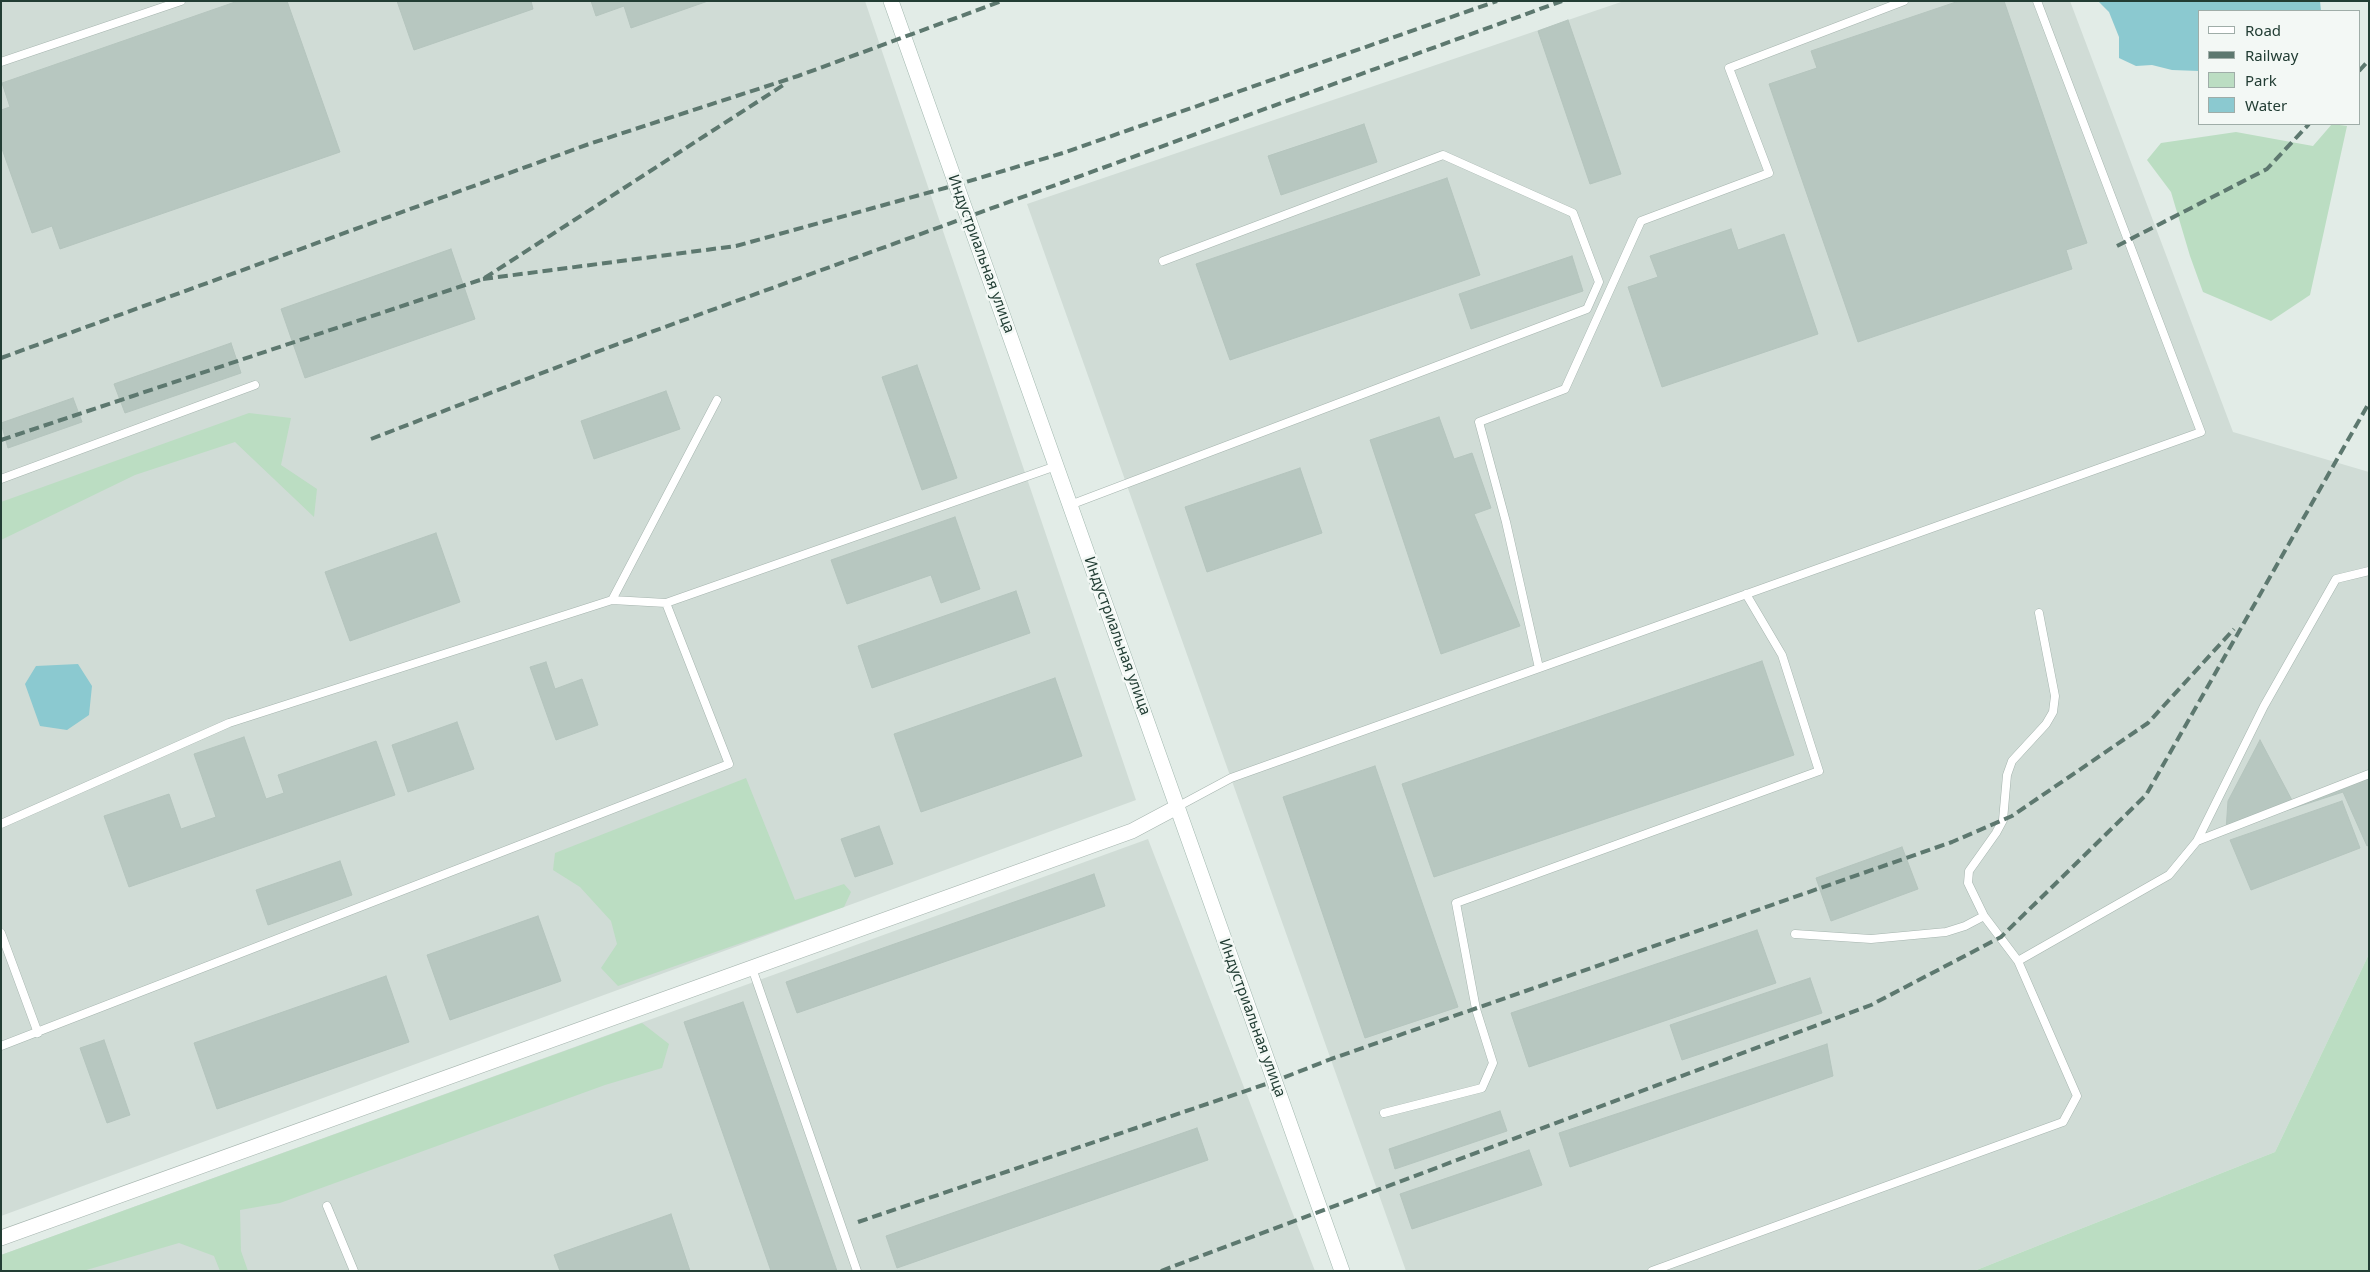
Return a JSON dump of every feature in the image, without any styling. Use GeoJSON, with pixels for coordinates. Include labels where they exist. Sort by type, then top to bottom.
{"type":"FeatureCollection","features":[{"type":"Feature","properties":{"kind":"street","name":"Индустриальная улица"},"geometry":{"type":"LineString","coordinates":[[891,1],[1342,1271]]}},
{"type":"Feature","properties":{"kind":"street"},"geometry":{"type":"LineString","coordinates":[[1,1238],[1132,831],[1177,806]]}},
{"type":"Feature","properties":{"kind":"lane"},"geometry":{"type":"LineString","coordinates":[[1,62],[181,1]]}},
{"type":"Feature","properties":{"kind":"lane"},"geometry":{"type":"LineString","coordinates":[[1539,668],[1506,522],[1479,422],[1565,390],[1640,221],[1769,172],[1729,68],[1904,1]]}},
{"type":"Feature","properties":{"kind":"lane"},"geometry":{"type":"LineString","coordinates":[[1177,806],[1231,778],[2201,432],[2037,1]]}},
{"type":"Feature","properties":{"kind":"lane"},"geometry":{"type":"LineString","coordinates":[[1070,505],[1587,309],[1599,282],[1572,213],[1443,155],[1163,261]]}},
{"type":"Feature","properties":{"kind":"lane"},"geometry":{"type":"LineString","coordinates":[[1,479],[255,386]]}},
{"type":"Feature","properties":{"kind":"lane"},"geometry":{"type":"LineString","coordinates":[[612,600],[717,400]]}},
{"type":"Feature","properties":{"kind":"lane"},"geometry":{"type":"LineString","coordinates":[[1,824],[229,723],[612,600],[666,603],[1056,466]]}},
{"type":"Feature","properties":{"kind":"lane"},"geometry":{"type":"LineString","coordinates":[[2018,962],[2170,875],[2197,841],[2264,706],[2336,579],[2369,571]]}},
{"type":"Feature","properties":{"kind":"lane"},"geometry":{"type":"LineString","coordinates":[[1384,1113],[1482,1088],[1493,1062],[1476,1009],[1456,903],[1819,771],[1782,655],[1746,594]]}},
{"type":"Feature","properties":{"kind":"lane"},"geometry":{"type":"LineString","coordinates":[[1,1046],[729,764],[666,603]]}},
{"type":"Feature","properties":{"kind":"lane"},"geometry":{"type":"LineString","coordinates":[[1652,1271],[2063,1122],[2078,1096],[2018,962],[1984,916],[1968,882],[1969,871],[1996,834],[2003,820],[2007,775],[2012,761],[2046,724],[2053,712],[2055,696],[2039,613]]}},
{"type":"Feature","properties":{"kind":"lane"},"geometry":{"type":"LineString","coordinates":[[2197,841],[2369,774]]}},
{"type":"Feature","properties":{"kind":"lane"},"geometry":{"type":"LineString","coordinates":[[1795,934],[1871,939],[1946,932],[1965,926],[1984,916]]}},
{"type":"Feature","properties":{"kind":"lane"},"geometry":{"type":"LineString","coordinates":[[1,933],[38,1033]]}},
{"type":"Feature","properties":{"kind":"lane"},"geometry":{"type":"LineString","coordinates":[[752,968],[857,1271]]}},
{"type":"Feature","properties":{"kind":"lane"},"geometry":{"type":"LineString","coordinates":[[327,1206],[354,1271]]}},
{"type":"Feature","properties":{"kind":"shaded area"},"geometry":{"type":"Polygon","coordinates":[[[1,1],[865,1],[1136,800],[1,1216],[1,1]]]}},
{"type":"Feature","properties":{"kind":"shaded area"},"geometry":{"type":"Polygon","coordinates":[[[1624,1],[2070,1],[2233,432],[2369,472],[2369,954],[2275,1152],[1974,1271],[1406,1271],[1027,204],[1624,1]]]}},
{"type":"Feature","properties":{"kind":"shaded area"},"geometry":{"type":"Polygon","coordinates":[[[1148,839],[1315,1271],[1,1271],[1,1255],[1148,839]]]}},
{"type":"Feature","properties":{"kind":"green space"},"geometry":{"type":"Polygon","coordinates":[[[2331,125],[2347,126],[2310,295],[2271,321],[2203,292],[2171,192],[2147,160],[2161,143],[2236,132],[2313,146],[2331,125]]]}},
{"type":"Feature","properties":{"kind":"green space"},"geometry":{"type":"Polygon","coordinates":[[[249,413],[291,418],[281,465],[317,489],[314,517],[235,442],[135,475],[1,540],[1,502],[249,413]]]}},
{"type":"Feature","properties":{"kind":"green space"},"geometry":{"type":"Polygon","coordinates":[[[746,778],[795,900],[844,884],[851,892],[844,907],[618,986],[601,968],[617,944],[611,921],[580,887],[553,870],[555,853],[746,778]]]}},
{"type":"Feature","properties":{"kind":"green space"},"geometry":{"type":"Polygon","coordinates":[[[2369,954],[2369,1271],[1974,1271],[2275,1152],[2369,954]]]}},
{"type":"Feature","properties":{"kind":"green space"},"geometry":{"type":"Polygon","coordinates":[[[642,1023],[669,1044],[662,1068],[605,1085],[280,1203],[240,1210],[241,1251],[248,1271],[220,1271],[214,1256],[179,1243],[83,1271],[1,1271],[1,1255],[642,1023]]]}},
{"type":"Feature","properties":{"kind":"water"},"geometry":{"type":"Polygon","coordinates":[[[2098,1],[2320,1],[2321,10],[2198,10],[2198,71],[2172,70],[2152,65],[2136,66],[2119,58],[2119,37],[2109,12],[2098,1]]]}},
{"type":"Feature","properties":{"kind":"water"},"geometry":{"type":"Polygon","coordinates":[[[78,664],[92,686],[89,715],[67,730],[40,726],[25,684],[36,666],[78,664]]]}},
{"type":"Feature","properties":{"kind":"building"},"geometry":{"type":"Polygon","coordinates":[[[238,1],[287,1],[340,152],[60,249],[52,226],[32,233],[1,146],[1,110],[10,107],[2,83],[238,1]]]}},
{"type":"Feature","properties":{"kind":"building"},"geometry":{"type":"Polygon","coordinates":[[[397,1],[531,1],[533,9],[414,50],[397,1]]]}},
{"type":"Feature","properties":{"kind":"building"},"geometry":{"type":"Polygon","coordinates":[[[591,1],[708,1],[631,28],[624,6],[596,16],[591,1]]]}},
{"type":"Feature","properties":{"kind":"building"},"geometry":{"type":"Polygon","coordinates":[[[1959,1],[2004,1],[2087,243],[2066,250],[2072,269],[1858,342],[1769,84],[1817,68],[1811,51],[1959,1]]]}},
{"type":"Feature","properties":{"kind":"building"},"geometry":{"type":"Polygon","coordinates":[[[1568,20],[1621,174],[1590,184],[1538,31],[1568,20]]]}},
{"type":"Feature","properties":{"kind":"building"},"geometry":{"type":"Polygon","coordinates":[[[1364,124],[1377,162],[1281,195],[1268,156],[1364,124]]]}},
{"type":"Feature","properties":{"kind":"building"},"geometry":{"type":"Polygon","coordinates":[[[1447,178],[1480,275],[1230,360],[1196,264],[1447,178]]]}},
{"type":"Feature","properties":{"kind":"building"},"geometry":{"type":"Polygon","coordinates":[[[1731,229],[1738,250],[1784,234],[1818,334],[1662,387],[1628,287],[1658,277],[1650,256],[1731,229]]]}},
{"type":"Feature","properties":{"kind":"building"},"geometry":{"type":"Polygon","coordinates":[[[451,249],[475,319],[305,378],[281,309],[451,249]]]}},
{"type":"Feature","properties":{"kind":"building"},"geometry":{"type":"Polygon","coordinates":[[[1572,256],[1583,291],[1471,329],[1459,294],[1572,256]]]}},
{"type":"Feature","properties":{"kind":"building"},"geometry":{"type":"Polygon","coordinates":[[[231,343],[241,373],[125,413],[114,384],[231,343]]]}},
{"type":"Feature","properties":{"kind":"building"},"geometry":{"type":"Polygon","coordinates":[[[917,365],[957,478],[922,490],[882,377],[917,365]]]}},
{"type":"Feature","properties":{"kind":"building"},"geometry":{"type":"Polygon","coordinates":[[[666,391],[680,429],[594,459],[581,421],[666,391]]]}},
{"type":"Feature","properties":{"kind":"building"},"geometry":{"type":"Polygon","coordinates":[[[73,398],[82,422],[8,448],[1,423],[73,398]]]}},
{"type":"Feature","properties":{"kind":"building"},"geometry":{"type":"Polygon","coordinates":[[[1439,417],[1454,459],[1472,453],[1491,508],[1474,514],[1520,626],[1441,654],[1370,440],[1439,417]]]}},
{"type":"Feature","properties":{"kind":"building"},"geometry":{"type":"Polygon","coordinates":[[[1300,468],[1322,533],[1207,572],[1185,507],[1300,468]]]}},
{"type":"Feature","properties":{"kind":"building"},"geometry":{"type":"Polygon","coordinates":[[[955,517],[980,589],[941,603],[931,575],[847,604],[831,560],[955,517]]]}},
{"type":"Feature","properties":{"kind":"building"},"geometry":{"type":"Polygon","coordinates":[[[436,533],[460,602],[350,641],[325,572],[436,533]]]}},
{"type":"Feature","properties":{"kind":"building"},"geometry":{"type":"Polygon","coordinates":[[[1016,591],[1030,633],[872,688],[858,646],[1016,591]]]}},
{"type":"Feature","properties":{"kind":"building"},"geometry":{"type":"Polygon","coordinates":[[[1762,661],[1794,755],[1434,877],[1402,784],[1762,661]]]}},
{"type":"Feature","properties":{"kind":"building"},"geometry":{"type":"Polygon","coordinates":[[[546,662],[555,689],[582,679],[598,725],[556,740],[530,667],[546,662]]]}},
{"type":"Feature","properties":{"kind":"building"},"geometry":{"type":"Polygon","coordinates":[[[1055,678],[1082,756],[921,812],[894,734],[1055,678]]]}},
{"type":"Feature","properties":{"kind":"building"},"geometry":{"type":"Polygon","coordinates":[[[457,722],[474,769],[408,792],[392,745],[457,722]]]}},
{"type":"Feature","properties":{"kind":"building"},"geometry":{"type":"Polygon","coordinates":[[[244,737],[266,799],[284,793],[278,775],[376,741],[395,795],[129,887],[104,816],[169,794],[181,829],[216,817],[194,754],[244,737]]]}},
{"type":"Feature","properties":{"kind":"building"},"geometry":{"type":"Polygon","coordinates":[[[2260,740],[2294,804],[2369,774],[2369,845],[2367,846],[2343,792],[2226,830],[2228,801],[2260,740]]]}},
{"type":"Feature","properties":{"kind":"building"},"geometry":{"type":"Polygon","coordinates":[[[1375,766],[1458,1007],[1365,1038],[1283,797],[1375,766]]]}},
{"type":"Feature","properties":{"kind":"building"},"geometry":{"type":"Polygon","coordinates":[[[2342,801],[2360,848],[2251,890],[2230,840],[2342,801]]]}},
{"type":"Feature","properties":{"kind":"building"},"geometry":{"type":"Polygon","coordinates":[[[879,826],[893,864],[855,877],[841,839],[879,826]]]}},
{"type":"Feature","properties":{"kind":"building"},"geometry":{"type":"Polygon","coordinates":[[[1902,847],[1918,889],[1831,921],[1816,878],[1902,847]]]}},
{"type":"Feature","properties":{"kind":"building"},"geometry":{"type":"Polygon","coordinates":[[[340,861],[352,895],[268,925],[256,890],[340,861]]]}},
{"type":"Feature","properties":{"kind":"building"},"geometry":{"type":"Polygon","coordinates":[[[1094,874],[1105,906],[797,1013],[786,982],[1094,874]]]}},
{"type":"Feature","properties":{"kind":"building"},"geometry":{"type":"Polygon","coordinates":[[[538,916],[561,981],[450,1020],[427,955],[538,916]]]}},
{"type":"Feature","properties":{"kind":"building"},"geometry":{"type":"Polygon","coordinates":[[[1757,930],[1776,983],[1529,1067],[1511,1013],[1757,930]]]}},
{"type":"Feature","properties":{"kind":"building"},"geometry":{"type":"Polygon","coordinates":[[[386,976],[409,1042],[217,1109],[194,1043],[386,976]]]}},
{"type":"Feature","properties":{"kind":"building"},"geometry":{"type":"Polygon","coordinates":[[[1810,978],[1822,1013],[1682,1060],[1670,1025],[1810,978]]]}},
{"type":"Feature","properties":{"kind":"building"},"geometry":{"type":"Polygon","coordinates":[[[743,1002],[837,1271],[771,1271],[684,1022],[743,1002]]]}},
{"type":"Feature","properties":{"kind":"building"},"geometry":{"type":"Polygon","coordinates":[[[104,1040],[130,1115],[107,1123],[80,1048],[104,1040]]]}},
{"type":"Feature","properties":{"kind":"building"},"geometry":{"type":"Polygon","coordinates":[[[1827,1044],[1833,1076],[1570,1167],[1559,1133],[1827,1044]]]}},
{"type":"Feature","properties":{"kind":"building"},"geometry":{"type":"Polygon","coordinates":[[[1500,1111],[1507,1131],[1395,1169],[1389,1149],[1500,1111]]]}},
{"type":"Feature","properties":{"kind":"building"},"geometry":{"type":"Polygon","coordinates":[[[1197,1128],[1208,1160],[897,1268],[886,1236],[1197,1128]]]}},
{"type":"Feature","properties":{"kind":"building"},"geometry":{"type":"Polygon","coordinates":[[[1529,1150],[1542,1185],[1412,1229],[1400,1194],[1529,1150]]]}},
{"type":"Feature","properties":{"kind":"building"},"geometry":{"type":"Polygon","coordinates":[[[671,1214],[690,1271],[560,1271],[554,1255],[671,1214]]]}},
{"type":"Feature","properties":{"kind":"railway"},"geometry":{"type":"LineString","coordinates":[[1,358],[589,144],[798,76],[1002,1]]}},
{"type":"Feature","properties":{"kind":"railway"},"geometry":{"type":"LineString","coordinates":[[483,279],[736,246],[956,185],[1063,153],[1497,1]]}},
{"type":"Feature","properties":{"kind":"railway"},"geometry":{"type":"LineString","coordinates":[[371,439],[607,348],[1562,1]]}},
{"type":"Feature","properties":{"kind":"railway"},"geometry":{"type":"LineString","coordinates":[[2360,70],[2369,60]]}},
{"type":"Feature","properties":{"kind":"railway"},"geometry":{"type":"LineString","coordinates":[[1,440],[483,279],[785,84]]}},
{"type":"Feature","properties":{"kind":"railway"},"geometry":{"type":"LineString","coordinates":[[2117,246],[2267,169],[2308,125]]}},
{"type":"Feature","properties":{"kind":"railway"},"geometry":{"type":"LineString","coordinates":[[1161,1271],[1871,1005],[2001,937],[2146,795],[2369,403]]}},
{"type":"Feature","properties":{"kind":"railway"},"geometry":{"type":"LineString","coordinates":[[858,1222],[1275,1081],[1331,1059],[1952,842],[2012,816],[2148,723],[2234,629]]}}]}
